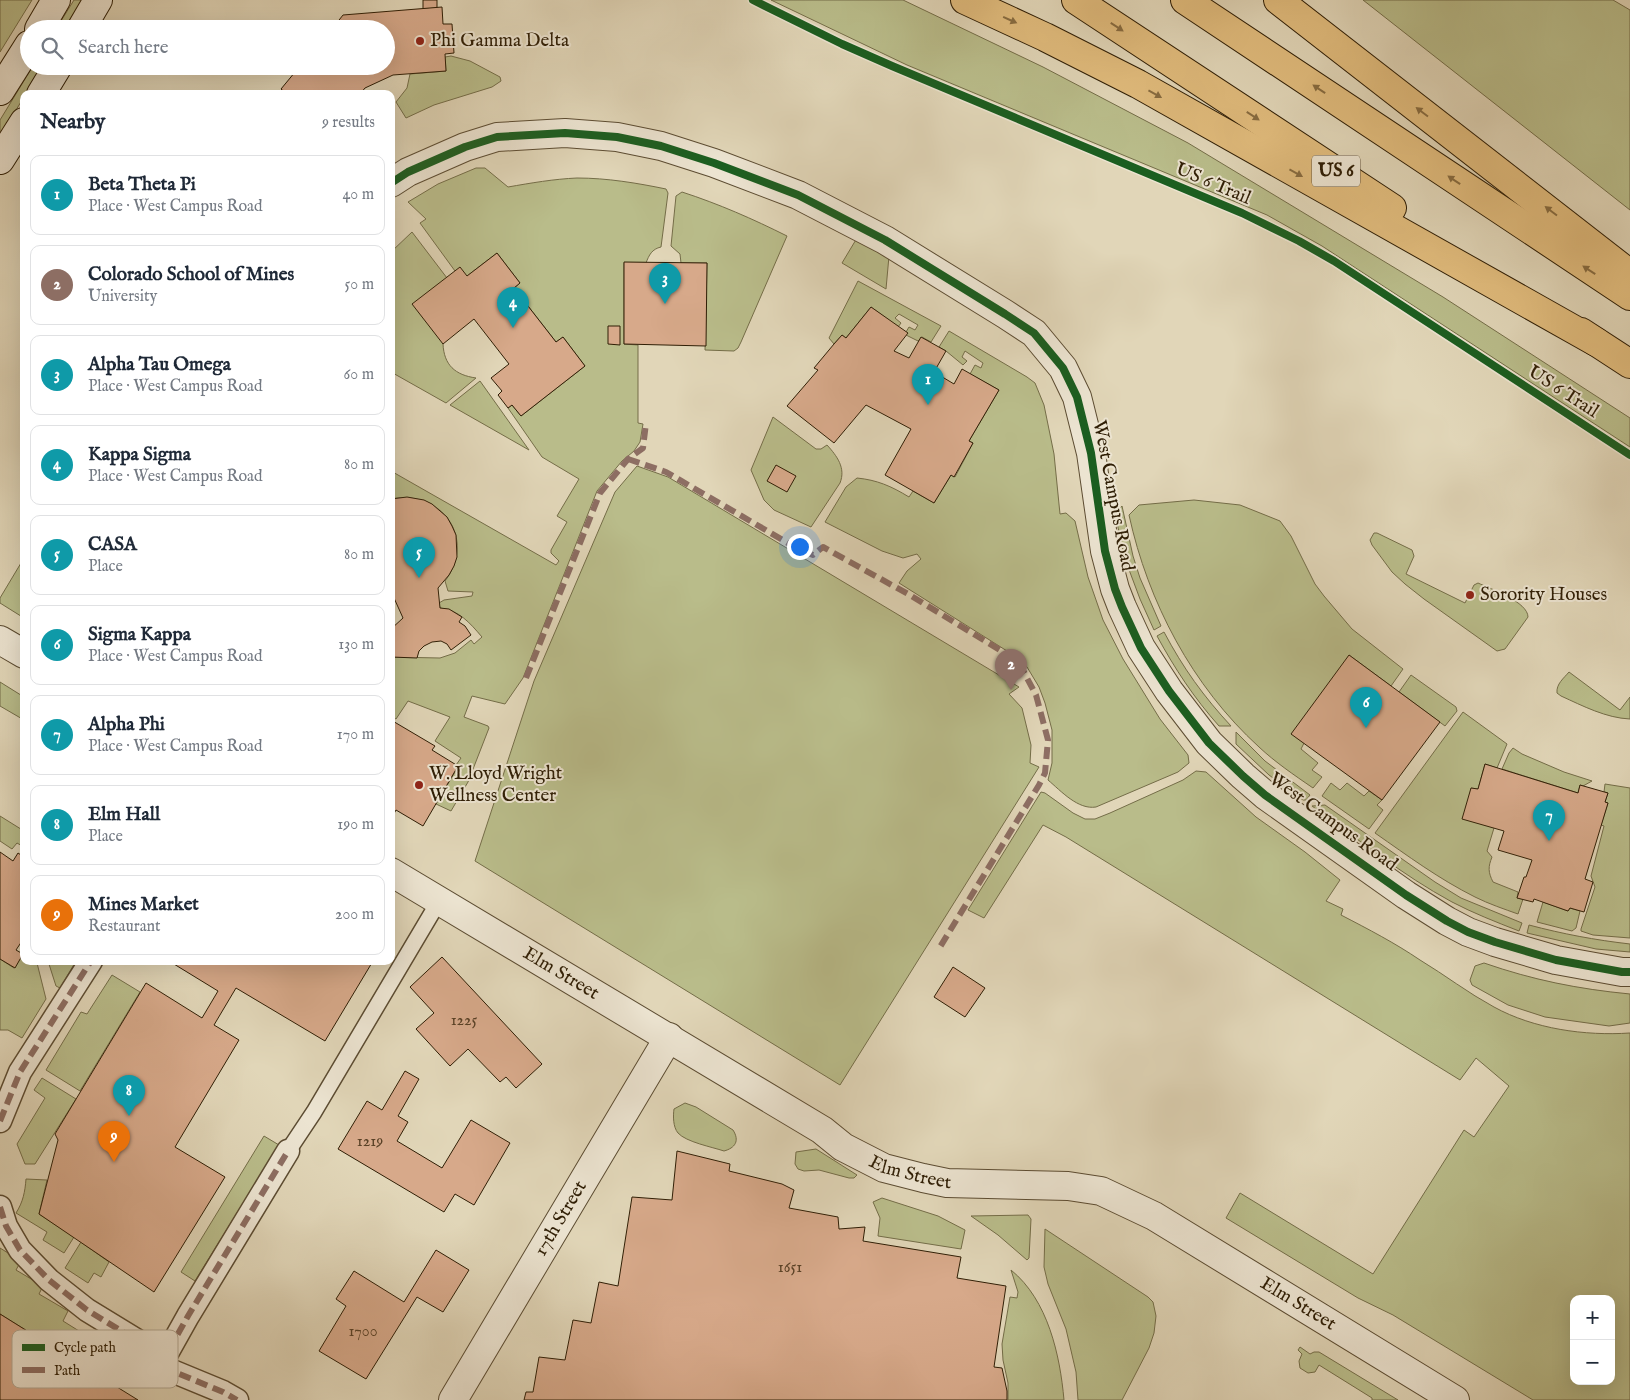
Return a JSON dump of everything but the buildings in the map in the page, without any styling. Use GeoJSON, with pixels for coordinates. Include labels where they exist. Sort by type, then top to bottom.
{"type":"FeatureCollection","features":[{"type":"Feature","properties":{"kind":"highway"},"geometry":{"type":"LineString","coordinates":[[965,0],[1045,37],[1131,81],[1596,342]]}},
{"type":"Feature","properties":{"kind":"highway","name":"US 6"},"geometry":{"type":"LineString","coordinates":[[1076,0],[1630,364]]}},
{"type":"Feature","properties":{"kind":"highway"},"geometry":{"type":"LineString","coordinates":[[1184,0],[1630,296]]}},
{"type":"Feature","properties":{"kind":"highway"},"geometry":{"type":"LineString","coordinates":[[1278,0],[1630,274]]}},
{"type":"Feature","properties":{"kind":"street"},"geometry":{"type":"LineString","coordinates":[[44,20],[56,0]]}},
{"type":"Feature","properties":{"kind":"street"},"geometry":{"type":"LineString","coordinates":[[86,20],[98,0]]}},
{"type":"Feature","properties":{"kind":"street"},"geometry":{"type":"LineString","coordinates":[[0,91],[20,59]]}},
{"type":"Feature","properties":{"kind":"street"},"geometry":{"type":"LineString","coordinates":[[43,90],[53,75]]}},
{"type":"Feature","properties":{"kind":"street"},"geometry":{"type":"LineString","coordinates":[[0,160],[20,128]]}},
{"type":"Feature","properties":{"kind":"street","name":"West Campus Road"},"geometry":{"type":"LineString","coordinates":[[395,180],[408,172],[465,147],[497,137],[565,134],[617,137],[652,144],[714,163],[798,195],[885,240],[1005,314],[1034,333],[1063,368],[1077,396],[1091,453],[1105,550],[1122,607],[1141,648],[1169,691],[1209,743],[1265,795],[1406,895],[1468,932],[1556,960],[1630,972]]}},
{"type":"Feature","properties":{"kind":"street"},"geometry":{"type":"LineString","coordinates":[[0,640],[20,652]]}},
{"type":"Feature","properties":{"kind":"street","name":"Elm Street"},"geometry":{"type":"LineString","coordinates":[[395,874],[669,1037],[822,1130],[843,1146],[884,1168],[947,1183],[1068,1186],[1101,1191],[1154,1216],[1455,1400]]}},
{"type":"Feature","properties":{"kind":"street"},"geometry":{"type":"LineString","coordinates":[[0,1121],[20,1072],[88,965]]}},
{"type":"Feature","properties":{"kind":"street","name":"17th Street"},"geometry":{"type":"LineString","coordinates":[[453,1400],[669,1037]]}},
{"type":"Feature","properties":{"kind":"street"},"geometry":{"type":"LineString","coordinates":[[178,1334],[288,1151]]}},
{"type":"Feature","properties":{"kind":"street"},"geometry":{"type":"LineString","coordinates":[[0,1207],[6,1226],[20,1250],[49,1280],[86,1310],[119,1330]]}},
{"type":"Feature","properties":{"kind":"street"},"geometry":{"type":"LineString","coordinates":[[178,1373],[223,1392],[237,1400]]}},
{"type":"Feature","properties":{"kind":"lane"},"geometry":{"type":"LineString","coordinates":[[288,1151],[314,1112],[439,901]]}},
{"type":"Feature","properties":{"kind":"green space"},"geometry":{"type":"Polygon","coordinates":[[[0,0],[32,0],[0,52],[0,0]]]}},
{"type":"Feature","properties":{"kind":"green space"},"geometry":{"type":"Polygon","coordinates":[[[74,0],[83,0],[71,20],[62,20],[74,0]]]}},
{"type":"Feature","properties":{"kind":"green space"},"geometry":{"type":"Polygon","coordinates":[[[771,0],[903,0],[1043,67],[1188,143],[1443,297],[1630,418],[1630,447],[1322,246],[1267,215],[907,65],[771,0]]]}},
{"type":"Feature","properties":{"kind":"green space"},"geometry":{"type":"Polygon","coordinates":[[[1363,0],[1613,0],[1630,10],[1630,210],[1363,0]]]}},
{"type":"Feature","properties":{"kind":"green space"},"geometry":{"type":"Polygon","coordinates":[[[451,56],[470,61],[500,77],[501,81],[492,87],[434,105],[406,118],[396,102],[407,88],[410,74],[446,71],[445,57],[451,56]]]}},
{"type":"Feature","properties":{"kind":"green space"},"geometry":{"type":"Polygon","coordinates":[[[28,75],[37,75],[28,90],[20,90],[20,104],[0,136],[0,120],[28,75]]]}},
{"type":"Feature","properties":{"kind":"green space"},"geometry":{"type":"Polygon","coordinates":[[[476,168],[485,168],[508,187],[560,179],[588,178],[666,189],[668,193],[661,247],[651,253],[646,263],[624,263],[624,344],[638,345],[638,423],[643,424],[640,442],[597,491],[523,678],[505,704],[472,696],[464,717],[489,728],[468,782],[451,811],[436,804],[458,767],[456,765],[461,758],[435,741],[450,717],[408,701],[395,718],[395,657],[440,658],[455,653],[471,640],[474,644],[482,637],[458,614],[440,608],[439,603],[444,600],[472,596],[473,592],[448,591],[445,581],[454,565],[457,549],[455,534],[449,520],[439,509],[425,502],[409,498],[395,499],[395,473],[556,565],[559,561],[551,553],[551,550],[567,522],[557,516],[579,479],[542,457],[508,408],[512,405],[521,416],[585,366],[563,337],[556,342],[514,288],[520,283],[497,253],[467,276],[455,271],[420,223],[426,219],[408,202],[438,184],[476,168]]]}},
{"type":"Feature","properties":{"kind":"green space"},"geometry":{"type":"Polygon","coordinates":[[[682,192],[736,212],[787,236],[741,342],[734,351],[705,350],[707,263],[681,263],[680,254],[671,246],[676,196],[682,192]]]}},
{"type":"Feature","properties":{"kind":"green space"},"geometry":{"type":"Polygon","coordinates":[[[412,232],[447,278],[443,344],[446,358],[452,368],[469,377],[476,378],[446,403],[395,374],[395,248],[412,232]]]}},
{"type":"Feature","properties":{"kind":"green space"},"geometry":{"type":"Polygon","coordinates":[[[857,238],[889,256],[886,289],[842,263],[857,238]]]}},
{"type":"Feature","properties":{"kind":"green space"},"geometry":{"type":"Polygon","coordinates":[[[858,281],[941,326],[931,342],[922,337],[918,341],[906,335],[909,327],[915,330],[918,325],[899,314],[895,318],[901,323],[898,327],[871,307],[846,338],[842,335],[834,344],[829,338],[858,281]]]}},
{"type":"Feature","properties":{"kind":"green space"},"geometry":{"type":"Polygon","coordinates":[[[949,331],[1035,383],[1044,405],[1054,454],[1060,514],[1066,513],[1075,521],[1088,577],[1103,620],[1123,659],[1160,719],[1188,755],[1189,763],[1178,772],[1096,807],[1083,806],[1076,803],[1048,780],[1052,763],[1052,730],[1039,687],[1027,667],[1015,656],[899,583],[907,571],[921,559],[917,554],[903,558],[882,551],[825,522],[846,487],[857,478],[884,484],[909,497],[913,491],[934,503],[951,475],[955,477],[973,443],[969,441],[999,390],[970,374],[975,365],[981,368],[983,363],[965,351],[962,357],[967,361],[963,365],[939,347],[949,331]]]}},
{"type":"Feature","properties":{"kind":"green space"},"geometry":{"type":"Polygon","coordinates":[[[480,381],[529,450],[450,405],[480,381]]]}},
{"type":"Feature","properties":{"kind":"green space"},"geometry":{"type":"Polygon","coordinates":[[[773,417],[816,449],[821,449],[827,445],[840,462],[842,478],[840,483],[811,527],[774,510],[764,500],[751,470],[773,417]]]}},
{"type":"Feature","properties":{"kind":"green space"},"geometry":{"type":"Polygon","coordinates":[[[637,466],[668,477],[1019,687],[1009,694],[1022,708],[1031,745],[1030,763],[1039,767],[840,1085],[475,861],[534,681],[615,492],[637,466]]]}},
{"type":"Feature","properties":{"kind":"green space"},"geometry":{"type":"Polygon","coordinates":[[[1194,500],[1240,505],[1280,521],[1291,536],[1315,584],[1324,596],[1352,629],[1403,669],[1391,686],[1349,655],[1301,749],[1318,763],[1312,770],[1322,777],[1313,788],[1278,763],[1235,723],[1193,670],[1161,611],[1137,547],[1129,515],[1139,505],[1194,500]]]}},
{"type":"Feature","properties":{"kind":"green space"},"geometry":{"type":"Polygon","coordinates":[[[1122,506],[1140,578],[1161,626],[1154,630],[1125,559],[1115,514],[1122,506]]]}},
{"type":"Feature","properties":{"kind":"green space"},"geometry":{"type":"Polygon","coordinates":[[[1374,533],[1412,550],[1414,556],[1406,574],[1465,603],[1474,585],[1478,583],[1516,601],[1526,611],[1528,617],[1505,649],[1497,651],[1424,599],[1392,572],[1372,545],[1370,540],[1374,533]]]}},
{"type":"Feature","properties":{"kind":"green space"},"geometry":{"type":"Polygon","coordinates":[[[20,565],[20,616],[0,603],[0,598],[20,565]]]}},
{"type":"Feature","properties":{"kind":"green space"},"geometry":{"type":"Polygon","coordinates":[[[1164,632],[1194,682],[1231,726],[1219,726],[1193,694],[1157,636],[1164,632]]]}},
{"type":"Feature","properties":{"kind":"green space"},"geometry":{"type":"Polygon","coordinates":[[[1569,672],[1620,710],[1630,697],[1630,719],[1595,711],[1557,693],[1559,684],[1569,672]]]}},
{"type":"Feature","properties":{"kind":"green space"},"geometry":{"type":"Polygon","coordinates":[[[1411,675],[1456,707],[1457,711],[1445,726],[1399,692],[1411,675]]]}},
{"type":"Feature","properties":{"kind":"green space"},"geometry":{"type":"Polygon","coordinates":[[[0,682],[20,694],[20,718],[0,706],[0,682]]]}},
{"type":"Feature","properties":{"kind":"green space"},"geometry":{"type":"Polygon","coordinates":[[[1463,712],[1507,744],[1497,768],[1485,764],[1478,789],[1471,788],[1494,828],[1487,851],[1492,857],[1489,870],[1491,878],[1493,882],[1518,892],[1517,898],[1523,899],[1518,914],[1486,902],[1449,883],[1375,833],[1463,712]]]}},
{"type":"Feature","properties":{"kind":"green space"},"geometry":{"type":"Polygon","coordinates":[[[1236,732],[1265,761],[1310,795],[1306,800],[1303,800],[1269,775],[1236,744],[1236,732]]]}},
{"type":"Feature","properties":{"kind":"green space"},"geometry":{"type":"Polygon","coordinates":[[[1513,748],[1522,754],[1564,772],[1592,781],[1583,786],[1580,785],[1578,793],[1502,769],[1513,748]]]}},
{"type":"Feature","properties":{"kind":"green space"},"geometry":{"type":"Polygon","coordinates":[[[1196,771],[1206,772],[1256,817],[1340,880],[1326,901],[1343,909],[1341,915],[1401,948],[1484,1002],[1509,1015],[1543,1026],[1578,1032],[1630,1033],[1630,1400],[1533,1400],[1393,1315],[1358,1298],[1226,1218],[1240,1193],[1373,1274],[1464,1130],[1474,1137],[1509,1086],[1476,1058],[1460,1080],[1066,837],[1043,825],[984,918],[968,910],[1041,792],[1085,819],[1095,819],[1183,780],[1196,771]]]}},
{"type":"Feature","properties":{"kind":"green space"},"geometry":{"type":"Polygon","coordinates":[[[1331,783],[1340,790],[1347,783],[1364,796],[1369,791],[1382,800],[1377,805],[1383,810],[1369,829],[1322,796],[1331,783]]]}},
{"type":"Feature","properties":{"kind":"green space"},"geometry":{"type":"Polygon","coordinates":[[[1605,784],[1630,788],[1630,938],[1593,935],[1581,931],[1595,887],[1591,876],[1604,826],[1601,825],[1608,803],[1605,802],[1608,793],[1604,792],[1605,784]]]}},
{"type":"Feature","properties":{"kind":"green space"},"geometry":{"type":"Polygon","coordinates":[[[1325,805],[1461,898],[1522,923],[1519,931],[1460,906],[1416,880],[1312,806],[1325,805]]]}},
{"type":"Feature","properties":{"kind":"green space"},"geometry":{"type":"Polygon","coordinates":[[[0,816],[20,828],[20,845],[17,843],[12,849],[0,841],[0,816]]]}},
{"type":"Feature","properties":{"kind":"green space"},"geometry":{"type":"Polygon","coordinates":[[[1543,902],[1568,911],[1570,908],[1580,911],[1576,928],[1572,931],[1537,922],[1543,902]]]}},
{"type":"Feature","properties":{"kind":"green space"},"geometry":{"type":"Polygon","coordinates":[[[1529,925],[1604,941],[1630,944],[1630,952],[1596,949],[1527,933],[1529,925]]]}},
{"type":"Feature","properties":{"kind":"green space"},"geometry":{"type":"Polygon","coordinates":[[[0,959],[14,968],[20,959],[20,965],[38,965],[46,999],[22,1038],[8,1030],[0,1030],[0,959]]]}},
{"type":"Feature","properties":{"kind":"green space"},"geometry":{"type":"Polygon","coordinates":[[[1484,963],[1556,983],[1630,994],[1630,1023],[1609,1026],[1545,1017],[1508,1005],[1472,985],[1470,980],[1475,966],[1484,963]]]}},
{"type":"Feature","properties":{"kind":"green space"},"geometry":{"type":"Polygon","coordinates":[[[49,965],[74,965],[60,988],[56,986],[49,965]]]}},
{"type":"Feature","properties":{"kind":"green space"},"geometry":{"type":"Polygon","coordinates":[[[112,975],[140,992],[80,1091],[46,1070],[81,1012],[87,1014],[112,975]]]}},
{"type":"Feature","properties":{"kind":"green space"},"geometry":{"type":"Polygon","coordinates":[[[42,1078],[76,1099],[35,1164],[25,1164],[17,1144],[45,1098],[34,1090],[42,1078]]]}},
{"type":"Feature","properties":{"kind":"green space"},"geometry":{"type":"Polygon","coordinates":[[[685,1103],[696,1107],[733,1130],[736,1138],[734,1146],[724,1151],[693,1142],[678,1133],[674,1125],[674,1109],[685,1103]]]}},
{"type":"Feature","properties":{"kind":"green space"},"geometry":{"type":"Polygon","coordinates":[[[264,1136],[279,1145],[195,1281],[181,1272],[264,1136]]]}},
{"type":"Feature","properties":{"kind":"green space"},"geometry":{"type":"Polygon","coordinates":[[[816,1149],[857,1175],[854,1178],[849,1178],[819,1170],[804,1171],[798,1169],[795,1164],[796,1152],[816,1149]]]}},
{"type":"Feature","properties":{"kind":"green space"},"geometry":{"type":"Polygon","coordinates":[[[26,1179],[47,1180],[39,1214],[74,1237],[64,1253],[43,1240],[47,1232],[16,1213],[23,1197],[26,1179]]]}},
{"type":"Feature","properties":{"kind":"green space"},"geometry":{"type":"Polygon","coordinates":[[[882,1198],[938,1216],[965,1230],[961,1249],[878,1236],[880,1218],[873,1202],[882,1198]]]}},
{"type":"Feature","properties":{"kind":"green space"},"geometry":{"type":"Polygon","coordinates":[[[1028,1215],[1031,1219],[1029,1258],[1027,1260],[998,1235],[971,1216],[1028,1215]]]}},
{"type":"Feature","properties":{"kind":"green space"},"geometry":{"type":"Polygon","coordinates":[[[1045,1229],[1153,1302],[1156,1316],[1154,1333],[1149,1348],[1122,1400],[1078,1400],[1076,1372],[1066,1329],[1048,1284],[1044,1267],[1045,1229]]]}},
{"type":"Feature","properties":{"kind":"green space"},"geometry":{"type":"Polygon","coordinates":[[[81,1242],[109,1262],[101,1277],[94,1273],[88,1283],[65,1268],[81,1242]]]}},
{"type":"Feature","properties":{"kind":"green space"},"geometry":{"type":"Polygon","coordinates":[[[0,1248],[21,1261],[16,1270],[43,1286],[39,1294],[68,1311],[63,1321],[77,1330],[26,1330],[0,1314],[0,1248]]]}},
{"type":"Feature","properties":{"kind":"green space"},"geometry":{"type":"Polygon","coordinates":[[[1011,1270],[1024,1282],[1034,1297],[1050,1329],[1059,1365],[1064,1400],[1008,1400],[1008,1383],[1002,1344],[1010,1297],[1017,1298],[1018,1292],[1011,1270]]]}},
{"type":"Feature","properties":{"kind":"green space"},"geometry":{"type":"Polygon","coordinates":[[[1300,1347],[1310,1354],[1319,1352],[1398,1400],[1372,1400],[1372,1398],[1319,1365],[1315,1372],[1308,1373],[1300,1368],[1299,1361],[1302,1354],[1298,1350],[1300,1347]]]}},
{"type":"Feature","properties":{"kind":"marked path"},"geometry":{"type":"LineString","coordinates":[[526,678],[600,493],[628,459],[643,448],[646,423]]}},
{"type":"Feature","properties":{"kind":"marked path"},"geometry":{"type":"LineString","coordinates":[[628,459],[666,472],[800,550],[813,555],[823,547],[908,594],[1018,661],[1036,695],[1048,740],[1045,773],[940,947]]}},
{"type":"Feature","properties":{"kind":"marked path"},"geometry":{"type":"LineString","coordinates":[[0,1121],[20,1072],[88,965]]}},
{"type":"Feature","properties":{"kind":"marked path"},"geometry":{"type":"LineString","coordinates":[[178,1334],[288,1151]]}},
{"type":"Feature","properties":{"kind":"marked path"},"geometry":{"type":"LineString","coordinates":[[0,1207],[6,1226],[20,1250],[49,1280],[87,1310],[120,1330]]}},
{"type":"Feature","properties":{"kind":"marked path"},"geometry":{"type":"LineString","coordinates":[[178,1373],[223,1392],[237,1400]]}},
{"type":"Feature","properties":{"kind":"cycle path","name":"US 6 Trail"},"geometry":{"type":"LineString","coordinates":[[753,0],[842,44],[1242,213],[1299,241],[1334,261],[1630,455]]}},
{"type":"Feature","properties":{"kind":"cycle path"},"geometry":{"type":"LineString","coordinates":[[395,180],[408,172],[465,147],[497,137],[565,133],[617,137],[661,146],[714,163],[798,195],[885,240],[1005,314],[1034,333],[1063,368],[1077,397],[1091,453],[1105,551],[1115,589],[1141,648],[1169,691],[1209,743],[1265,795],[1406,895],[1447,921],[1468,932],[1495,942],[1556,960],[1630,972]]}},
{"type":"Feature","properties":{"kind":"place","name":"Phi Gamma Delta"},"geometry":{"type":"Point","coordinates":[420,41]}},
{"type":"Feature","properties":{"kind":"place","name":"Alpha Tau Omega"},"geometry":{"type":"Point","coordinates":[665,304]}},
{"type":"Feature","properties":{"kind":"place","name":"Kappa Sigma"},"geometry":{"type":"Point","coordinates":[513,328]}},
{"type":"Feature","properties":{"kind":"place","name":"Beta Theta Pi"},"geometry":{"type":"Point","coordinates":[928,405]}},
{"type":"Feature","properties":{"kind":"place","name":"CASA"},"geometry":{"type":"Point","coordinates":[419,578]}},
{"type":"Feature","properties":{"kind":"place","name":"Sorority Houses"},"geometry":{"type":"Point","coordinates":[1470,595]}},
{"type":"Feature","properties":{"kind":"place","name":"Colorado School of Mines"},"geometry":{"type":"Point","coordinates":[1011,690]}},
{"type":"Feature","properties":{"kind":"place","name":"Sigma Kappa"},"geometry":{"type":"Point","coordinates":[1366,728]}},
{"type":"Feature","properties":{"kind":"place","name":"W. Lloyd Wright Wellness Center"},"geometry":{"type":"Point","coordinates":[419,785]}},
{"type":"Feature","properties":{"kind":"place","name":"Alpha Phi"},"geometry":{"type":"Point","coordinates":[1549,841]}},
{"type":"Feature","properties":{"kind":"place","name":"Elm Hall"},"geometry":{"type":"Point","coordinates":[129,1116]}},
{"type":"Feature","properties":{"kind":"place","name":"Mines Market"},"geometry":{"type":"Point","coordinates":[114,1162]}}]}
